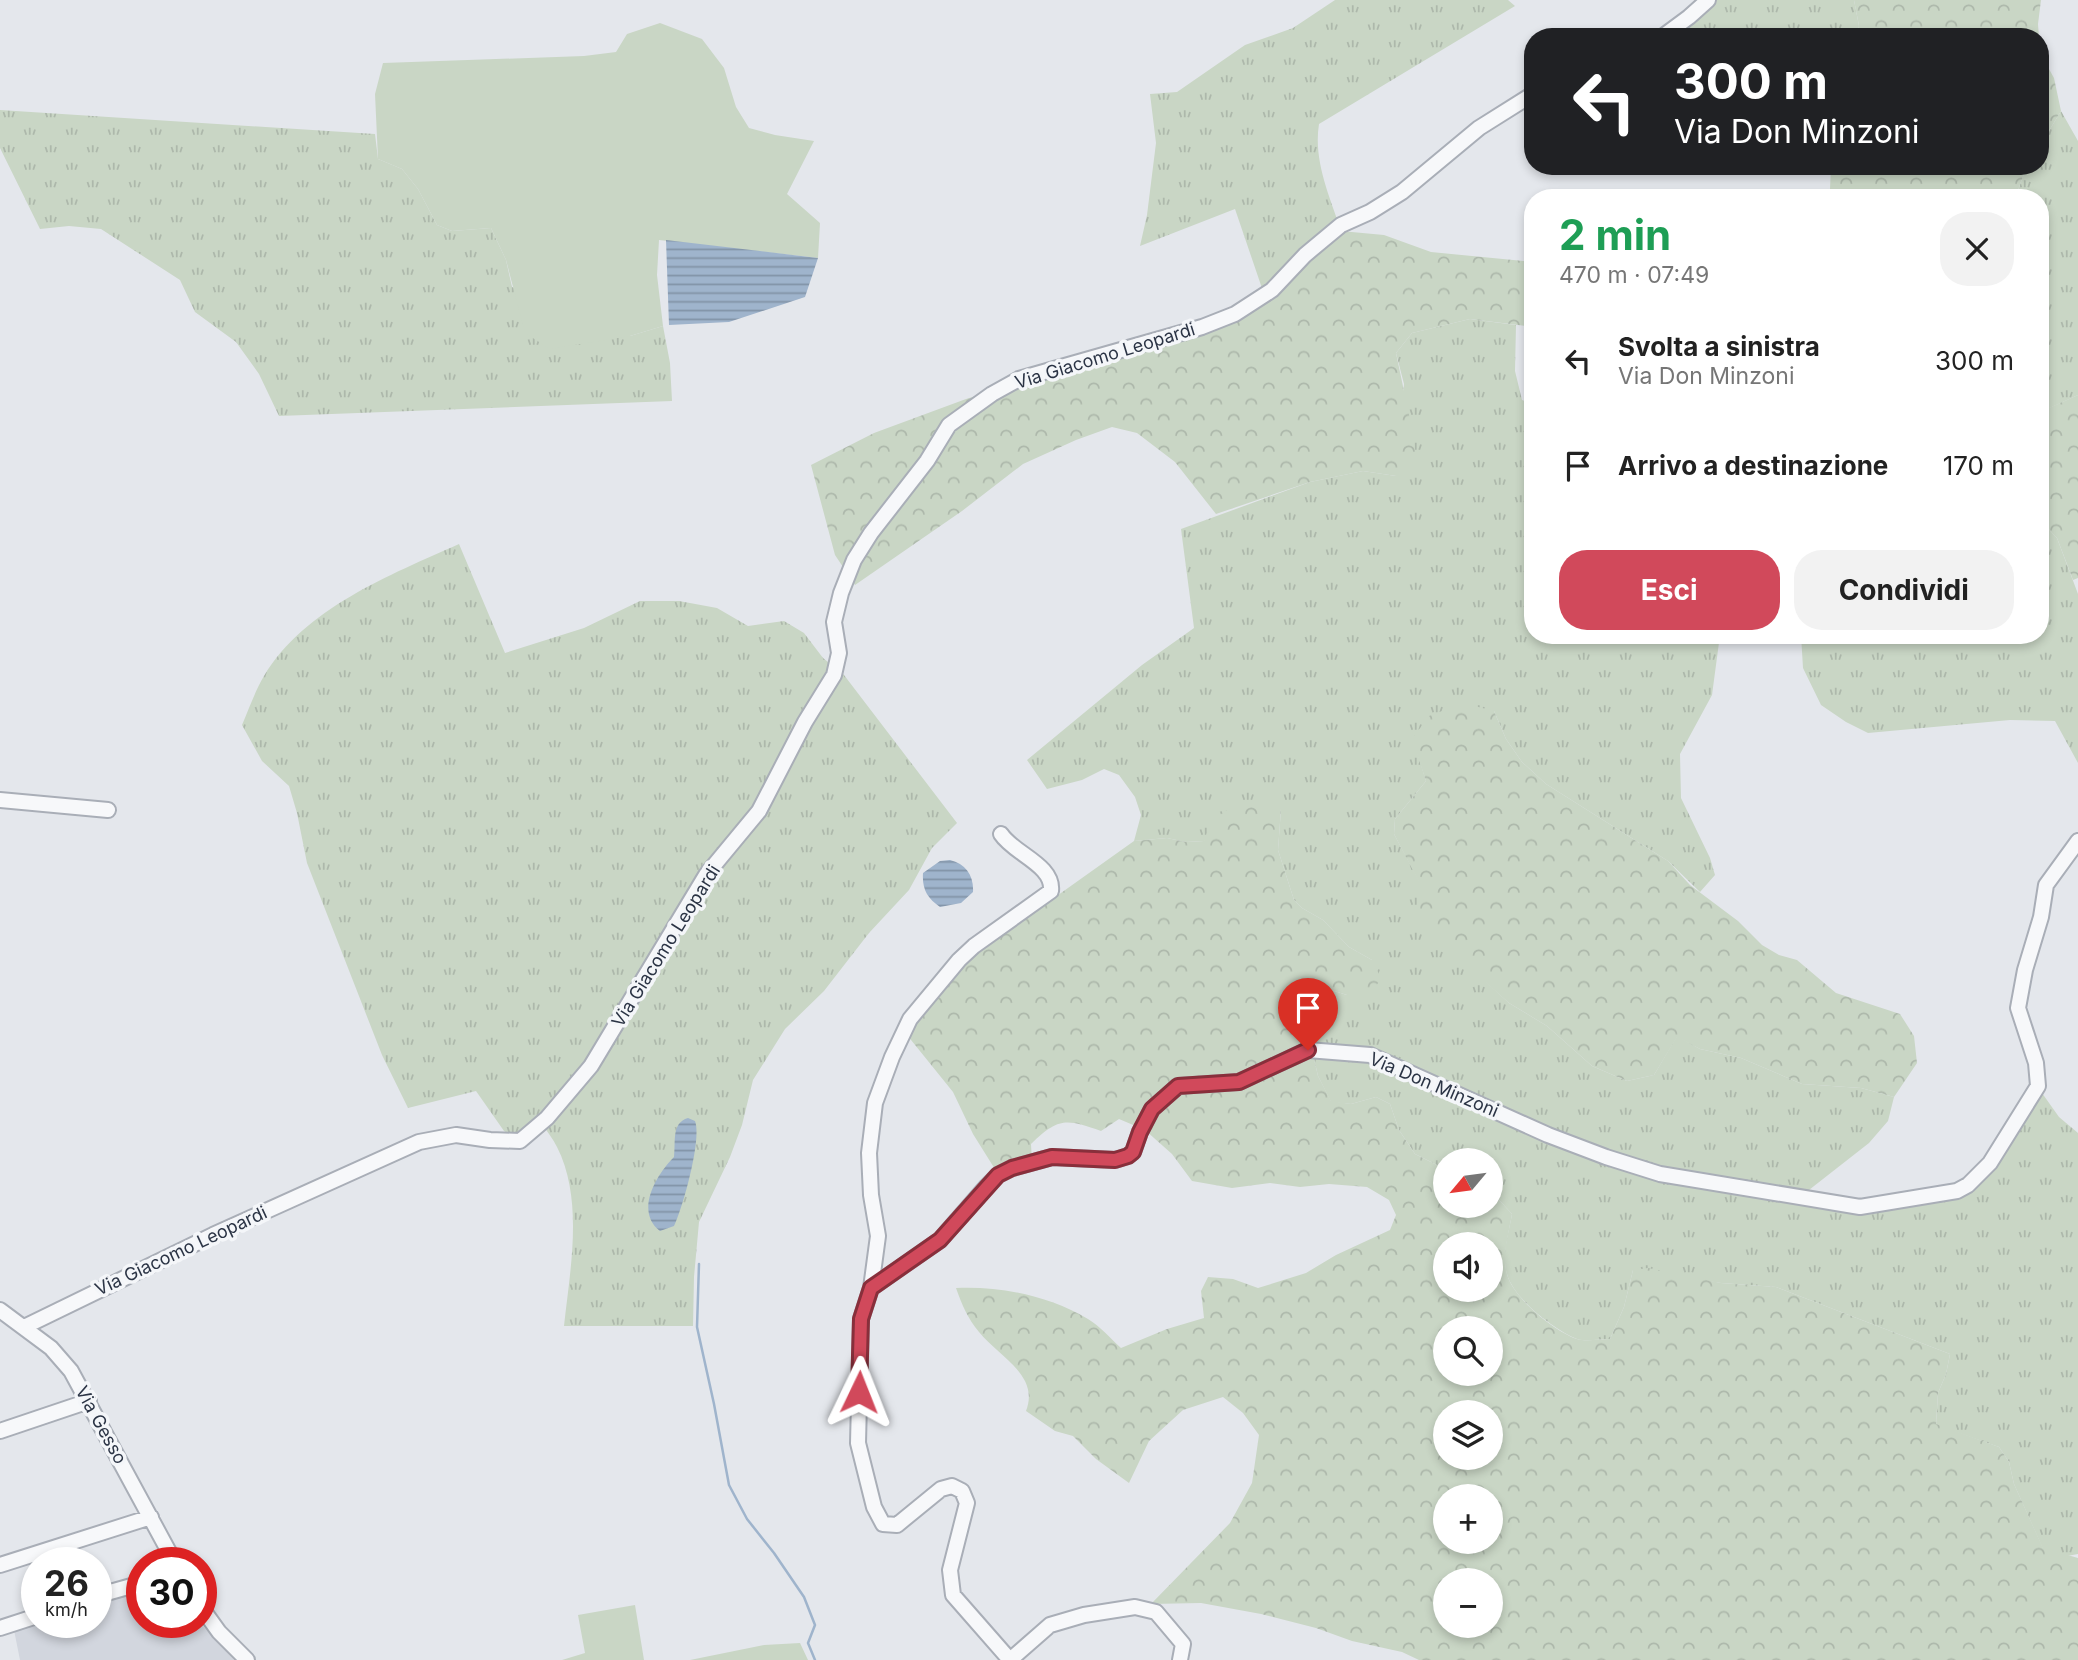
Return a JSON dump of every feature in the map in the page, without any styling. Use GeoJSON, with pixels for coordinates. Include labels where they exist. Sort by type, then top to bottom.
{"type":"FeatureCollection","features":[{"type":"Feature","properties":{"kind":"street"},"geometry":{"type":"LineString","coordinates":[[1675,28],[1708,0]]}},
{"type":"Feature","properties":{"kind":"street","name":"Via Giacomo Leopardi"},"geometry":{"type":"LineString","coordinates":[[24,1327],[212,1235],[419,1142],[456,1135],[520,1141],[547,1118],[591,1066],[706,875],[759,811],[805,722],[834,675],[839,653],[834,622],[853,560],[927,461],[949,425],[992,394],[1019,379],[1202,327],[1235,314],[1272,290],[1305,255],[1341,225],[1370,212],[1402,192],[1479,128],[1524,100]]}},
{"type":"Feature","properties":{"kind":"street"},"geometry":{"type":"LineString","coordinates":[[0,800],[108,810]]}},
{"type":"Feature","properties":{"kind":"street"},"geometry":{"type":"LineString","coordinates":[[1001,834],[1015,850],[1044,870],[1049,878],[1051,891],[974,946],[910,1019],[875,1103],[869,1153],[871,1195],[878,1236],[871,1288],[861,1319],[858,1443],[874,1507],[883,1524],[897,1525],[942,1489],[952,1486],[962,1492],[967,1503],[950,1570],[953,1595],[1010,1660],[1049,1625],[1084,1615],[1135,1607],[1156,1612],[1183,1644],[1180,1660]]}},
{"type":"Feature","properties":{"kind":"street","name":"Via Don Minzoni"},"geometry":{"type":"LineString","coordinates":[[871,1288],[940,1240],[998,1175],[1012,1168],[1052,1157],[1115,1160],[1128,1156],[1133,1152],[1152,1109],[1178,1086],[1239,1082],[1308,1050],[1370,1055],[1548,1135],[1660,1174],[1860,1207],[1957,1191],[1968,1185],[1990,1163],[2038,1086],[2036,1063],[2018,1008],[2025,970],[2041,917],[2046,885],[2078,841]]}},
{"type":"Feature","properties":{"kind":"street","name":"Via Gesso"},"geometry":{"type":"LineString","coordinates":[[0,1310],[61,1358],[89,1401],[167,1547]]}},
{"type":"Feature","properties":{"kind":"street"},"geometry":{"type":"LineString","coordinates":[[0,1431],[89,1401]]}},
{"type":"Feature","properties":{"kind":"street"},"geometry":{"type":"LineString","coordinates":[[0,1565],[151,1517]]}},
{"type":"Feature","properties":{"kind":"street"},"geometry":{"type":"LineString","coordinates":[[0,1628],[21,1621]]}},
{"type":"Feature","properties":{"kind":"street"},"geometry":{"type":"LineString","coordinates":[[217,1629],[247,1660]]}},
{"type":"Feature","properties":{"kind":"shaded area"},"geometry":{"type":"Polygon","coordinates":[[[126,1593],[126,1638],[214,1638],[234,1660],[20,1660],[14,1630],[21,1628],[21,1638],[112,1638],[112,1598],[126,1593]]]}},
{"type":"Feature","properties":{"kind":"green space"},"geometry":{"type":"Polygon","coordinates":[[[1335,0],[1508,0],[1515,6],[1319,124],[1320,165],[1341,231],[1266,300],[1235,209],[1140,246],[1147,215],[1156,143],[1150,94],[1177,92],[1245,45],[1293,28],[1335,0]]]}},
{"type":"Feature","properties":{"kind":"green space"},"geometry":{"type":"Polygon","coordinates":[[[1712,0],[1854,0],[1859,26],[1689,28],[1686,21],[1712,0]]]}},
{"type":"Feature","properties":{"kind":"green space"},"geometry":{"type":"Polygon","coordinates":[[[1854,0],[2041,0],[2038,28],[1859,26],[1854,0]]]}},
{"type":"Feature","properties":{"kind":"green space"},"geometry":{"type":"Polygon","coordinates":[[[660,23],[702,39],[724,68],[736,107],[749,128],[814,141],[787,194],[820,223],[818,258],[659,240],[657,275],[663,326],[630,336],[550,349],[525,333],[506,260],[491,228],[452,231],[437,225],[418,189],[402,169],[378,159],[375,94],[383,63],[584,56],[616,52],[627,34],[660,23]]]}},
{"type":"Feature","properties":{"kind":"green space"},"geometry":{"type":"Polygon","coordinates":[[[2049,69],[2054,78],[2061,111],[2049,131],[2049,69]]]}},
{"type":"Feature","properties":{"kind":"green space"},"geometry":{"type":"Polygon","coordinates":[[[0,110],[375,134],[378,159],[402,169],[418,189],[437,225],[452,231],[491,228],[506,260],[512,287],[630,336],[663,326],[670,363],[672,401],[279,416],[259,374],[236,342],[195,312],[180,280],[101,229],[69,226],[40,229],[0,148],[0,110]]]}},
{"type":"Feature","properties":{"kind":"green space"},"geometry":{"type":"Polygon","coordinates":[[[2061,111],[2078,141],[2078,395],[2049,408],[2049,189],[2018,189],[2024,175],[2049,175],[2049,131],[2061,111]]]}},
{"type":"Feature","properties":{"kind":"green space"},"geometry":{"type":"Polygon","coordinates":[[[1831,175],[2024,175],[2018,189],[1830,189],[1831,175]]]}},
{"type":"Feature","properties":{"kind":"green space"},"geometry":{"type":"Polygon","coordinates":[[[1341,231],[1384,235],[1431,252],[1524,261],[1524,326],[1470,319],[1412,333],[1396,353],[1416,459],[1396,476],[1363,471],[1310,482],[1216,514],[1175,462],[1137,433],[1112,427],[1023,464],[962,511],[855,585],[835,555],[811,465],[874,433],[966,399],[1069,368],[1190,338],[1232,320],[1341,231]]]}},
{"type":"Feature","properties":{"kind":"green space"},"geometry":{"type":"Polygon","coordinates":[[[1470,319],[1516,325],[1515,371],[1524,401],[1524,644],[1719,644],[1712,695],[1680,754],[1681,798],[1710,858],[1715,875],[1700,892],[1668,861],[1546,784],[1522,762],[1506,739],[1494,711],[1413,739],[1426,781],[1395,819],[1394,834],[1461,959],[1509,1003],[1547,1026],[1592,1066],[1627,1081],[1654,1075],[1677,1036],[1700,1049],[1741,1058],[1802,1084],[1861,1088],[1894,1097],[1888,1121],[1869,1143],[1800,1197],[1833,1207],[1968,1188],[2037,1086],[2059,1117],[2078,1133],[2078,1554],[2067,1556],[2043,1549],[2014,1484],[2009,1462],[1999,1447],[1936,1425],[1938,1393],[1950,1354],[1776,1287],[1721,1283],[1633,1270],[1624,1307],[1610,1339],[1577,1339],[1546,1321],[1517,1293],[1505,1267],[1512,1214],[1503,1204],[1503,1148],[1433,1148],[1433,1163],[1415,1154],[1399,1130],[1390,1104],[1376,1097],[1351,1104],[1331,1102],[1318,1076],[1301,1003],[1318,986],[1347,995],[1372,960],[1349,947],[1323,920],[1294,900],[1278,850],[1281,809],[1204,841],[1186,842],[1167,838],[1134,841],[1141,815],[1135,797],[1119,775],[1104,769],[1082,780],[1047,789],[1027,760],[1142,665],[1194,628],[1181,529],[1310,482],[1363,471],[1396,476],[1404,384],[1396,353],[1412,333],[1470,319]]]}},
{"type":"Feature","properties":{"kind":"green space"},"geometry":{"type":"Polygon","coordinates":[[[2078,395],[2078,578],[2073,580],[2057,538],[2049,530],[2049,408],[2078,395]]]}},
{"type":"Feature","properties":{"kind":"green space"},"geometry":{"type":"Polygon","coordinates":[[[2049,530],[2057,538],[2078,594],[2078,763],[2055,721],[2010,720],[1868,733],[1821,705],[1803,668],[1802,644],[2049,644],[2049,530]]]}},
{"type":"Feature","properties":{"kind":"green space"},"geometry":{"type":"Polygon","coordinates":[[[459,544],[505,653],[584,628],[640,601],[679,601],[717,608],[748,626],[784,621],[804,633],[823,658],[844,675],[957,823],[932,848],[909,890],[869,933],[824,991],[785,1029],[753,1080],[742,1125],[730,1157],[699,1222],[693,1326],[564,1326],[572,1259],[573,1212],[565,1168],[555,1144],[542,1124],[524,1145],[504,1131],[476,1091],[408,1108],[382,1055],[307,863],[289,786],[262,761],[242,725],[264,676],[281,652],[302,631],[351,596],[378,581],[459,544]]]}},
{"type":"Feature","properties":{"kind":"green space"},"geometry":{"type":"Polygon","coordinates":[[[1463,703],[1494,711],[1506,739],[1522,762],[1546,784],[1668,861],[1690,885],[1738,921],[1762,945],[1779,955],[1797,960],[1836,993],[1900,1014],[1914,1036],[1917,1063],[1894,1097],[1861,1088],[1802,1084],[1741,1058],[1700,1049],[1677,1037],[1654,1075],[1627,1081],[1592,1066],[1547,1026],[1509,1003],[1432,935],[1417,904],[1419,882],[1394,834],[1395,819],[1426,781],[1412,739],[1429,716],[1463,703]]]}},
{"type":"Feature","properties":{"kind":"green space"},"geometry":{"type":"Polygon","coordinates":[[[1263,802],[1281,809],[1278,850],[1294,900],[1323,920],[1349,947],[1372,960],[1381,978],[1370,996],[1347,995],[1318,986],[1301,1003],[1318,1076],[1331,1101],[1351,1104],[1376,1097],[1390,1104],[1399,1130],[1415,1154],[1433,1163],[1433,1218],[1503,1218],[1503,1204],[1512,1214],[1506,1244],[1507,1274],[1526,1303],[1557,1329],[1577,1339],[1610,1339],[1624,1307],[1633,1270],[1648,1268],[1721,1283],[1776,1287],[1950,1354],[1938,1393],[1936,1424],[1999,1447],[2009,1462],[2014,1484],[2043,1548],[2078,1558],[2078,1660],[1419,1660],[1402,1652],[1352,1641],[1316,1628],[1261,1614],[1201,1603],[1151,1604],[1230,1523],[1252,1483],[1259,1435],[1243,1413],[1223,1397],[1183,1410],[1149,1441],[1129,1483],[1096,1459],[1073,1436],[1055,1431],[1026,1411],[1029,1398],[1023,1377],[975,1327],[956,1288],[1008,1291],[1057,1304],[1092,1322],[1121,1348],[1167,1329],[1204,1318],[1201,1291],[1208,1277],[1233,1279],[1258,1288],[1306,1273],[1336,1255],[1390,1230],[1396,1215],[1389,1200],[1367,1187],[1329,1184],[1300,1187],[1270,1183],[1232,1188],[1192,1181],[1172,1154],[1145,1130],[1119,1119],[1101,1131],[1079,1124],[1056,1125],[1031,1144],[1032,1162],[998,1174],[973,1134],[953,1092],[907,1035],[912,1022],[978,952],[1134,841],[1167,838],[1186,842],[1204,841],[1214,813],[1263,802]]]}},
{"type":"Feature","properties":{"kind":"green space"},"geometry":{"type":"Polygon","coordinates":[[[635,1605],[644,1660],[562,1660],[585,1653],[578,1615],[635,1605]]]}},
{"type":"Feature","properties":{"kind":"green space"},"geometry":{"type":"Polygon","coordinates":[[[800,1643],[808,1660],[690,1660],[764,1645],[800,1643]]]}},
{"type":"Feature","properties":{"kind":"water"},"geometry":{"type":"Polygon","coordinates":[[[666,240],[818,258],[805,297],[729,322],[669,325],[666,240]]]}},
{"type":"Feature","properties":{"kind":"water"},"geometry":{"type":"Polygon","coordinates":[[[950,860],[960,864],[968,872],[973,892],[961,903],[940,907],[926,893],[923,873],[940,861],[950,860]]]}},
{"type":"Feature","properties":{"kind":"water"},"geometry":{"type":"Polygon","coordinates":[[[688,1118],[695,1121],[696,1130],[691,1173],[674,1226],[660,1231],[652,1223],[649,1213],[651,1193],[661,1173],[674,1157],[679,1124],[688,1118]]]}},
{"type":"Feature","properties":{"kind":"waterway"},"geometry":{"type":"LineString","coordinates":[[699,1264],[697,1327],[729,1485],[747,1519],[804,1597],[815,1625],[808,1643],[815,1660]]}},
{"type":"Feature","properties":{"kind":"route"},"geometry":{"type":"LineString","coordinates":[[859,1392],[861,1319],[871,1288],[940,1240],[998,1175],[1012,1168],[1052,1157],[1115,1160],[1128,1156],[1133,1152],[1152,1109],[1178,1086],[1239,1082],[1308,1050]]}}]}
